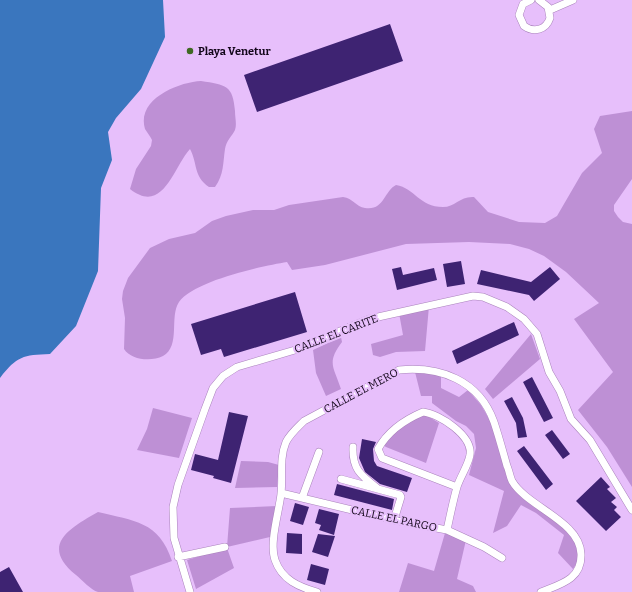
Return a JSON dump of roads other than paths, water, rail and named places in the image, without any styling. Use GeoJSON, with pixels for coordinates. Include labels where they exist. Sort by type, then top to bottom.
{"type":"FeatureCollection","features":[{"type":"Feature","properties":{"kind":"street"},"geometry":{"type":"LineString","coordinates":[[528,1],[521,8],[519,16],[524,26],[531,30],[539,30],[546,26],[550,18],[550,10],[545,4],[538,0]]}},
{"type":"Feature","properties":{"kind":"street"},"geometry":{"type":"LineString","coordinates":[[550,10],[573,0]]}},
{"type":"Feature","properties":{"kind":"street","name":"CALLE EL CARITE"},"geometry":{"type":"LineString","coordinates":[[190,592],[178,557],[172,521],[172,507],[178,484],[213,388],[223,376],[237,367],[265,357],[295,350],[369,319],[473,296],[483,297],[507,306],[524,319],[537,334],[549,372],[560,391],[571,419],[590,440],[632,510]]}},
{"type":"Feature","properties":{"kind":"street","name":"CALLE EL MERO"},"geometry":{"type":"LineString","coordinates":[[317,592],[297,586],[286,578],[274,559],[276,525],[281,492],[281,468],[286,442],[292,433],[304,421],[399,370],[415,368],[450,375],[478,394],[489,412],[512,480],[526,495],[571,530],[581,548],[581,560],[576,574],[565,582],[541,592]]}},
{"type":"Feature","properties":{"kind":"street"},"geometry":{"type":"LineString","coordinates":[[447,530],[457,487],[470,455],[467,442],[450,423],[435,415],[423,412],[391,431],[385,437],[378,450],[382,458],[457,487]]}},
{"type":"Feature","properties":{"kind":"street"},"geometry":{"type":"LineString","coordinates":[[353,446],[353,458],[358,471],[380,490]]}},
{"type":"Feature","properties":{"kind":"street"},"geometry":{"type":"LineString","coordinates":[[302,498],[319,452]]}},
{"type":"Feature","properties":{"kind":"street"},"geometry":{"type":"LineString","coordinates":[[341,479],[401,496],[394,520]]}},
{"type":"Feature","properties":{"kind":"street","name":"CALLE EL PARGO"},"geometry":{"type":"LineString","coordinates":[[281,492],[394,520],[447,530],[484,546],[502,558]]}},
{"type":"Feature","properties":{"kind":"street"},"geometry":{"type":"LineString","coordinates":[[178,557],[224,547]]}},
{"type":"Feature","properties":{"kind":"water"},"geometry":{"type":"Polygon","coordinates":[[[0,0],[163,0],[165,37],[141,89],[116,118],[108,132],[112,160],[101,188],[98,271],[76,326],[50,354],[33,355],[21,358],[11,365],[0,378],[0,0]]]}},
{"type":"Feature","properties":{"kind":"place","name":"Playa Venetur"},"geometry":{"type":"Point","coordinates":[190,51]}}]}
